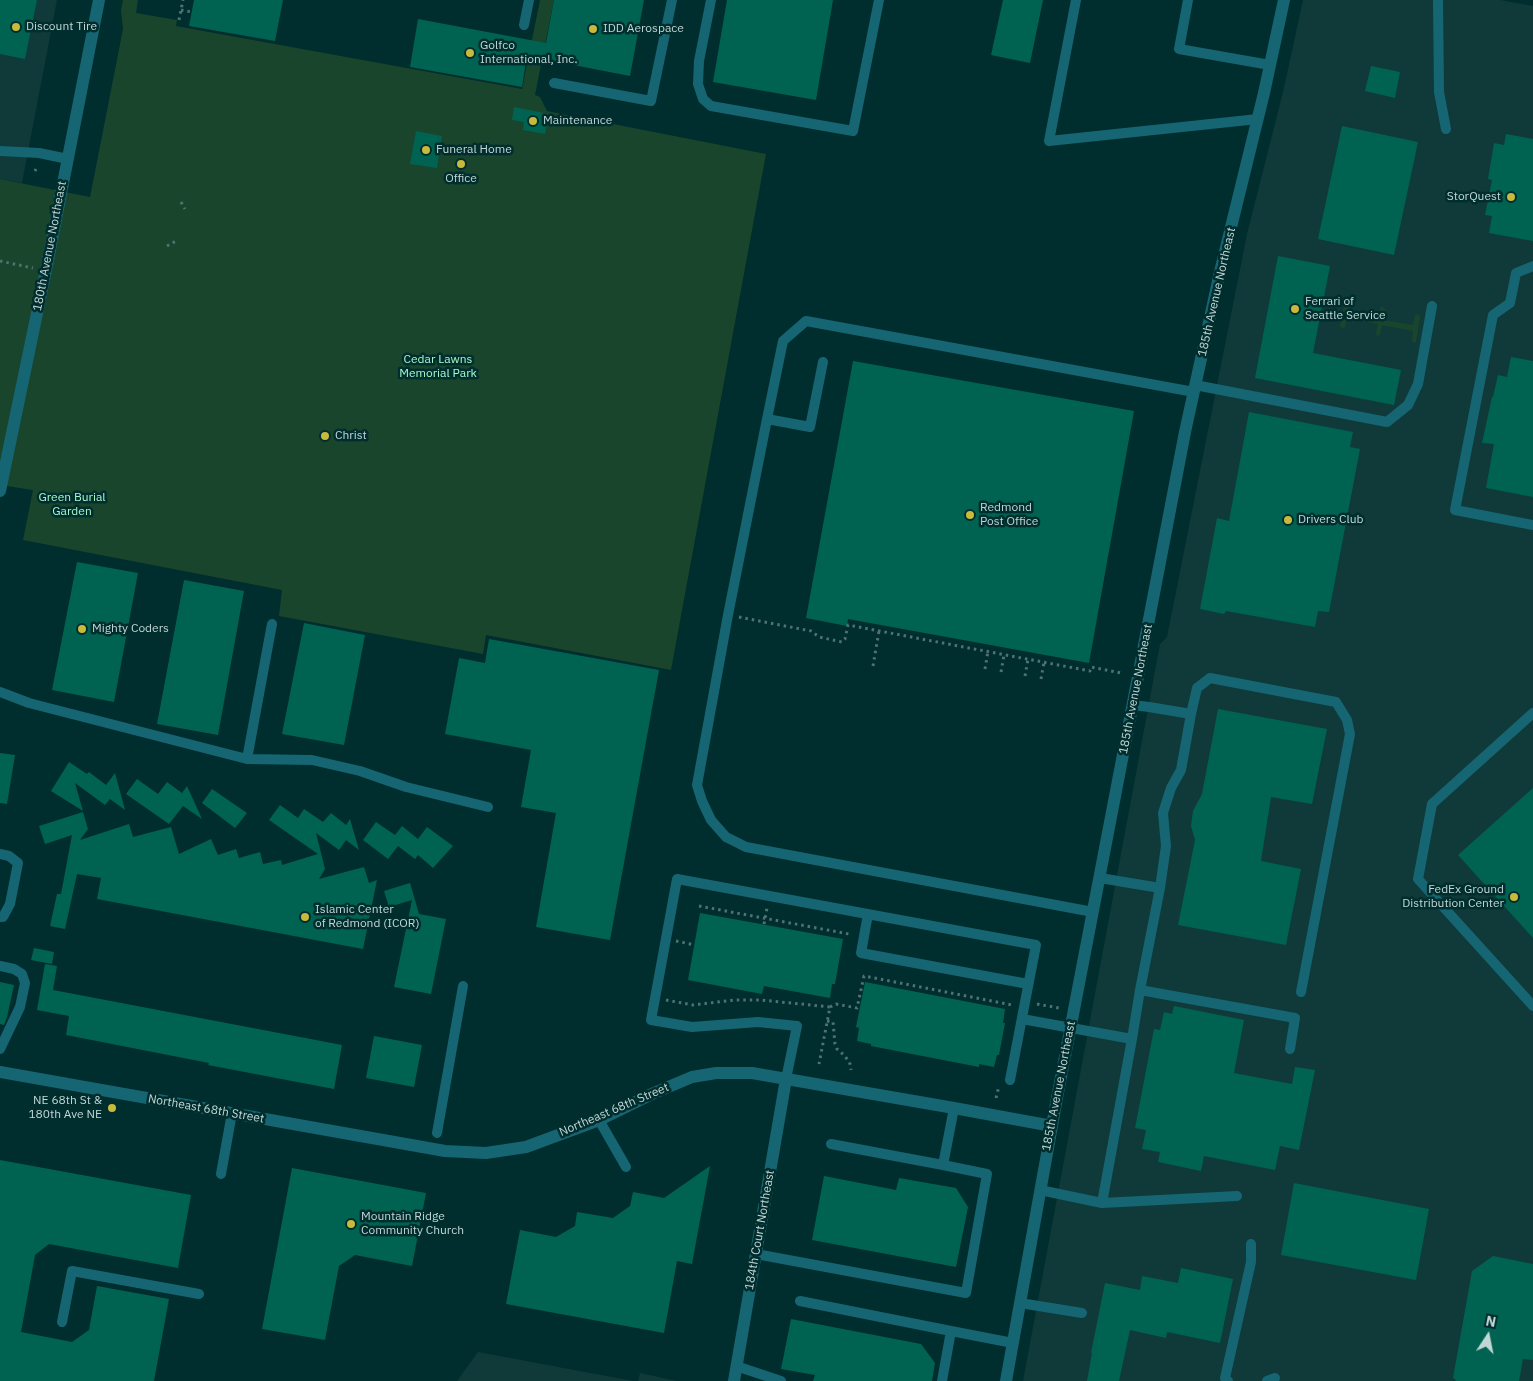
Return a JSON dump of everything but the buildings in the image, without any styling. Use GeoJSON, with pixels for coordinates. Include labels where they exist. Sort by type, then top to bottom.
{"type":"FeatureCollection","features":[{"type":"Feature","properties":{"kind":"street","name":"180th Avenue Northeast"},"geometry":{"type":"LineString","coordinates":[[0,491],[99,0]]}},
{"type":"Feature","properties":{"kind":"street","name":"185th Avenue Northeast"},"geometry":{"type":"LineString","coordinates":[[1006,1381],[1070,1028],[1185,432],[1220,272],[1258,119],[1284,0]]}},
{"type":"Feature","properties":{"kind":"street","name":"Northeast 68th Street"},"geometry":{"type":"LineString","coordinates":[[0,1072],[445,1151],[486,1153],[526,1146],[599,1120],[692,1077],[716,1073],[752,1074],[786,1079],[1052,1126]]}},
{"type":"Feature","properties":{"kind":"street","name":"184th Court Northeast"},"geometry":{"type":"LineString","coordinates":[[734,1381],[786,1079]]}},
{"type":"Feature","properties":{"kind":"lane"},"geometry":{"type":"LineString","coordinates":[[524,25],[529,0]]}},
{"type":"Feature","properties":{"kind":"lane"},"geometry":{"type":"LineString","coordinates":[[554,83],[651,102],[672,0]]}},
{"type":"Feature","properties":{"kind":"lane"},"geometry":{"type":"LineString","coordinates":[[711,0],[699,61],[698,84],[703,99],[711,106],[853,131],[879,0]]}},
{"type":"Feature","properties":{"kind":"lane"},"geometry":{"type":"LineString","coordinates":[[1076,0],[1049,141],[1258,119]]}},
{"type":"Feature","properties":{"kind":"lane"},"geometry":{"type":"LineString","coordinates":[[1188,0],[1179,49],[1270,65]]}},
{"type":"Feature","properties":{"kind":"lane"},"geometry":{"type":"LineString","coordinates":[[1438,0],[1439,92],[1446,129]]}},
{"type":"Feature","properties":{"kind":"lane"},"geometry":{"type":"LineString","coordinates":[[0,151],[38,153],[68,159]]}},
{"type":"Feature","properties":{"kind":"lane"},"geometry":{"type":"LineString","coordinates":[[1533,266],[1516,273],[1510,303],[1493,315],[1455,510],[1533,525]]}},
{"type":"Feature","properties":{"kind":"lane"},"geometry":{"type":"LineString","coordinates":[[1093,912],[746,847],[726,837],[711,820],[702,801],[697,784],[730,606],[783,341],[806,321],[1387,422],[1408,405],[1418,384],[1432,306]]}},
{"type":"Feature","properties":{"kind":"lane"},"geometry":{"type":"LineString","coordinates":[[767,419],[810,427],[823,362]]}},
{"type":"Feature","properties":{"kind":"lane"},"geometry":{"type":"LineString","coordinates":[[247,759],[272,624]]}},
{"type":"Feature","properties":{"kind":"lane"},"geometry":{"type":"LineString","coordinates":[[1102,1203],[1160,888],[1166,846],[1162,813],[1171,788],[1181,770],[1197,688],[1210,678],[1336,702],[1347,720],[1350,734],[1301,992]]}},
{"type":"Feature","properties":{"kind":"lane"},"geometry":{"type":"LineString","coordinates":[[0,692],[28,703],[247,759],[312,760],[360,771],[406,787],[488,807]]}},
{"type":"Feature","properties":{"kind":"lane"},"geometry":{"type":"LineString","coordinates":[[1133,706],[1149,706],[1191,714]]}},
{"type":"Feature","properties":{"kind":"lane"},"geometry":{"type":"LineString","coordinates":[[1533,713],[1432,804],[1418,879],[1533,1006]]}},
{"type":"Feature","properties":{"kind":"lane"},"geometry":{"type":"LineString","coordinates":[[0,854],[8,856],[18,863],[10,904],[3,917],[0,918]]}},
{"type":"Feature","properties":{"kind":"lane"},"geometry":{"type":"LineString","coordinates":[[786,1079],[797,1026],[758,1022],[692,1028],[651,1020],[677,878],[1036,945],[1022,1019],[1005,1079]]}},
{"type":"Feature","properties":{"kind":"lane"},"geometry":{"type":"LineString","coordinates":[[1100,878],[1160,888]]}},
{"type":"Feature","properties":{"kind":"lane"},"geometry":{"type":"LineString","coordinates":[[868,914],[861,953],[1028,984]]}},
{"type":"Feature","properties":{"kind":"lane"},"geometry":{"type":"LineString","coordinates":[[0,966],[14,969],[22,974],[26,984],[20,1007],[0,1049]]}},
{"type":"Feature","properties":{"kind":"lane"},"geometry":{"type":"LineString","coordinates":[[436,1133],[463,986]]}},
{"type":"Feature","properties":{"kind":"lane"},"geometry":{"type":"LineString","coordinates":[[1140,990],[1295,1018],[1290,1048]]}},
{"type":"Feature","properties":{"kind":"lane"},"geometry":{"type":"LineString","coordinates":[[1022,1019],[1132,1039]]}},
{"type":"Feature","properties":{"kind":"lane"},"geometry":{"type":"LineString","coordinates":[[944,1165],[954,1108]]}},
{"type":"Feature","properties":{"kind":"lane"},"geometry":{"type":"LineString","coordinates":[[221,1174],[232,1113]]}},
{"type":"Feature","properties":{"kind":"lane"},"geometry":{"type":"LineString","coordinates":[[599,1120],[626,1167]]}},
{"type":"Feature","properties":{"kind":"lane"},"geometry":{"type":"LineString","coordinates":[[756,1254],[966,1293],[988,1174],[832,1144]]}},
{"type":"Feature","properties":{"kind":"lane"},"geometry":{"type":"LineString","coordinates":[[1040,1190],[1102,1203],[1237,1196]]}},
{"type":"Feature","properties":{"kind":"lane"},"geometry":{"type":"LineString","coordinates":[[1228,1381],[1225,1378],[1251,1262],[1251,1244]]}},
{"type":"Feature","properties":{"kind":"lane"},"geometry":{"type":"LineString","coordinates":[[62,1322],[72,1271],[199,1294]]}},
{"type":"Feature","properties":{"kind":"lane"},"geometry":{"type":"LineString","coordinates":[[800,1301],[1013,1344]]}},
{"type":"Feature","properties":{"kind":"lane"},"geometry":{"type":"LineString","coordinates":[[1020,1303],[1082,1313]]}},
{"type":"Feature","properties":{"kind":"lane"},"geometry":{"type":"LineString","coordinates":[[942,1381],[951,1331]]}},
{"type":"Feature","properties":{"kind":"lane"},"geometry":{"type":"LineString","coordinates":[[736,1366],[781,1381]]}},
{"type":"Feature","properties":{"kind":"path"},"geometry":{"type":"LineString","coordinates":[[179,20],[183,0]]}},
{"type":"Feature","properties":{"kind":"path"},"geometry":{"type":"LineString","coordinates":[[181,10],[192,12]]}},
{"type":"Feature","properties":{"kind":"path"},"geometry":{"type":"LineString","coordinates":[[181,202],[185,209]]}},
{"type":"Feature","properties":{"kind":"path"},"geometry":{"type":"LineString","coordinates":[[167,246],[178,240]]}},
{"type":"Feature","properties":{"kind":"path"},"geometry":{"type":"LineString","coordinates":[[0,261],[46,270]]}},
{"type":"Feature","properties":{"kind":"path"},"geometry":{"type":"LineString","coordinates":[[739,617],[811,631],[819,637],[842,642],[845,639],[848,625],[1090,671],[1091,667],[1121,673]]}},
{"type":"Feature","properties":{"kind":"path"},"geometry":{"type":"LineString","coordinates":[[873,666],[879,631]]}},
{"type":"Feature","properties":{"kind":"path"},"geometry":{"type":"LineString","coordinates":[[985,669],[988,651]]}},
{"type":"Feature","properties":{"kind":"path"},"geometry":{"type":"LineString","coordinates":[[1001,672],[1004,654]]}},
{"type":"Feature","properties":{"kind":"path"},"geometry":{"type":"LineString","coordinates":[[1025,676],[1028,659]]}},
{"type":"Feature","properties":{"kind":"path"},"geometry":{"type":"LineString","coordinates":[[1041,679],[1044,662]]}},
{"type":"Feature","properties":{"kind":"path"},"geometry":{"type":"LineString","coordinates":[[699,906],[849,934]]}},
{"type":"Feature","properties":{"kind":"path"},"geometry":{"type":"LineString","coordinates":[[666,939],[694,945]]}},
{"type":"Feature","properties":{"kind":"path"},"geometry":{"type":"LineString","coordinates":[[830,1007],[836,1004],[858,1008],[864,976],[1014,1006]]}},
{"type":"Feature","properties":{"kind":"path"},"geometry":{"type":"LineString","coordinates":[[1045,1005],[1059,1008]]}},
{"type":"Feature","properties":{"kind":"path"},"geometry":{"type":"LineString","coordinates":[[827,1021],[833,1022],[835,1044],[847,1060],[851,1070]]}},
{"type":"Feature","properties":{"kind":"path"},"geometry":{"type":"LineString","coordinates":[[996,1098],[1005,1079]]}},
{"type":"Feature","properties":{"kind":"shaded area"},"geometry":{"type":"Polygon","coordinates":[[[0,0],[57,0],[22,183],[0,179],[0,0]]]}},
{"type":"Feature","properties":{"kind":"shaded area"},"geometry":{"type":"Polygon","coordinates":[[[1303,0],[1500,0],[1533,6],[1533,1381],[1023,1381],[1160,644],[1167,637],[1247,234],[1283,92],[1303,0]]]}},
{"type":"Feature","properties":{"kind":"shaded area"},"geometry":{"type":"Polygon","coordinates":[[[478,1352],[633,1381],[457,1381],[478,1352]]]}},
{"type":"Feature","properties":{"kind":"shaded area"},"geometry":{"type":"Polygon","coordinates":[[[640,1373],[677,1381],[638,1381],[640,1373]]]}},
{"type":"Feature","properties":{"kind":"green space","name":"Cedar Lawns Memorial Park"},"geometry":{"type":"Polygon","coordinates":[[[123,0],[138,0],[136,13],[177,20],[176,26],[522,89],[540,0],[554,0],[535,95],[540,97],[547,111],[766,154],[671,670],[486,635],[483,654],[279,616],[282,590],[23,540],[33,490],[0,485],[0,179],[90,197],[123,29],[121,10],[123,0]]]}},
{"type":"Feature","properties":{"kind":"green space"},"geometry":{"type":"Polygon","coordinates":[[[1348,301],[1350,304],[1349,312],[1378,318],[1382,307],[1385,309],[1383,320],[1413,325],[1415,315],[1418,314],[1420,317],[1416,342],[1413,343],[1412,340],[1413,331],[1382,325],[1380,335],[1377,336],[1378,324],[1347,318],[1345,327],[1342,329],[1340,326],[1345,302],[1348,301]]]}},
{"type":"Feature","properties":{"kind":"place","name":"Discount Tire"},"geometry":{"type":"Point","coordinates":[16,27]}},
{"type":"Feature","properties":{"kind":"place","name":"IDD Aerospace"},"geometry":{"type":"Point","coordinates":[593,29]}},
{"type":"Feature","properties":{"kind":"place","name":"Golfco International, Inc."},"geometry":{"type":"Point","coordinates":[470,53]}},
{"type":"Feature","properties":{"kind":"place","name":"Maintenance"},"geometry":{"type":"Point","coordinates":[533,121]}},
{"type":"Feature","properties":{"kind":"place","name":"Funeral Home"},"geometry":{"type":"Point","coordinates":[426,150]}},
{"type":"Feature","properties":{"kind":"place","name":"Office"},"geometry":{"type":"Point","coordinates":[461,164]}},
{"type":"Feature","properties":{"kind":"place","name":"StorQuest"},"geometry":{"type":"Point","coordinates":[1511,197]}},
{"type":"Feature","properties":{"kind":"place","name":"Ferrari of Seattle Service"},"geometry":{"type":"Point","coordinates":[1295,309]}},
{"type":"Feature","properties":{"kind":"place","name":"Christ"},"geometry":{"type":"Point","coordinates":[325,436]}},
{"type":"Feature","properties":{"kind":"place","name":"Redmond Post Office"},"geometry":{"type":"Point","coordinates":[970,515]}},
{"type":"Feature","properties":{"kind":"place","name":"Drivers Club"},"geometry":{"type":"Point","coordinates":[1288,520]}},
{"type":"Feature","properties":{"kind":"place","name":"Mighty Coders"},"geometry":{"type":"Point","coordinates":[82,629]}},
{"type":"Feature","properties":{"kind":"place","name":"FedEx Ground Distribution Center"},"geometry":{"type":"Point","coordinates":[1514,897]}},
{"type":"Feature","properties":{"kind":"place","name":"Islamic Center of Redmond (ICOR)"},"geometry":{"type":"Point","coordinates":[305,917]}},
{"type":"Feature","properties":{"kind":"place","name":"NE 68th St & 180th Ave NE"},"geometry":{"type":"Point","coordinates":[112,1108]}},
{"type":"Feature","properties":{"kind":"place","name":"Mountain Ridge Community Church"},"geometry":{"type":"Point","coordinates":[351,1224]}},
{"type":"Feature","properties":{"kind":"park label","name":"Green Burial Garden"},"geometry":{"type":"Point","coordinates":[72,505]}}]}
